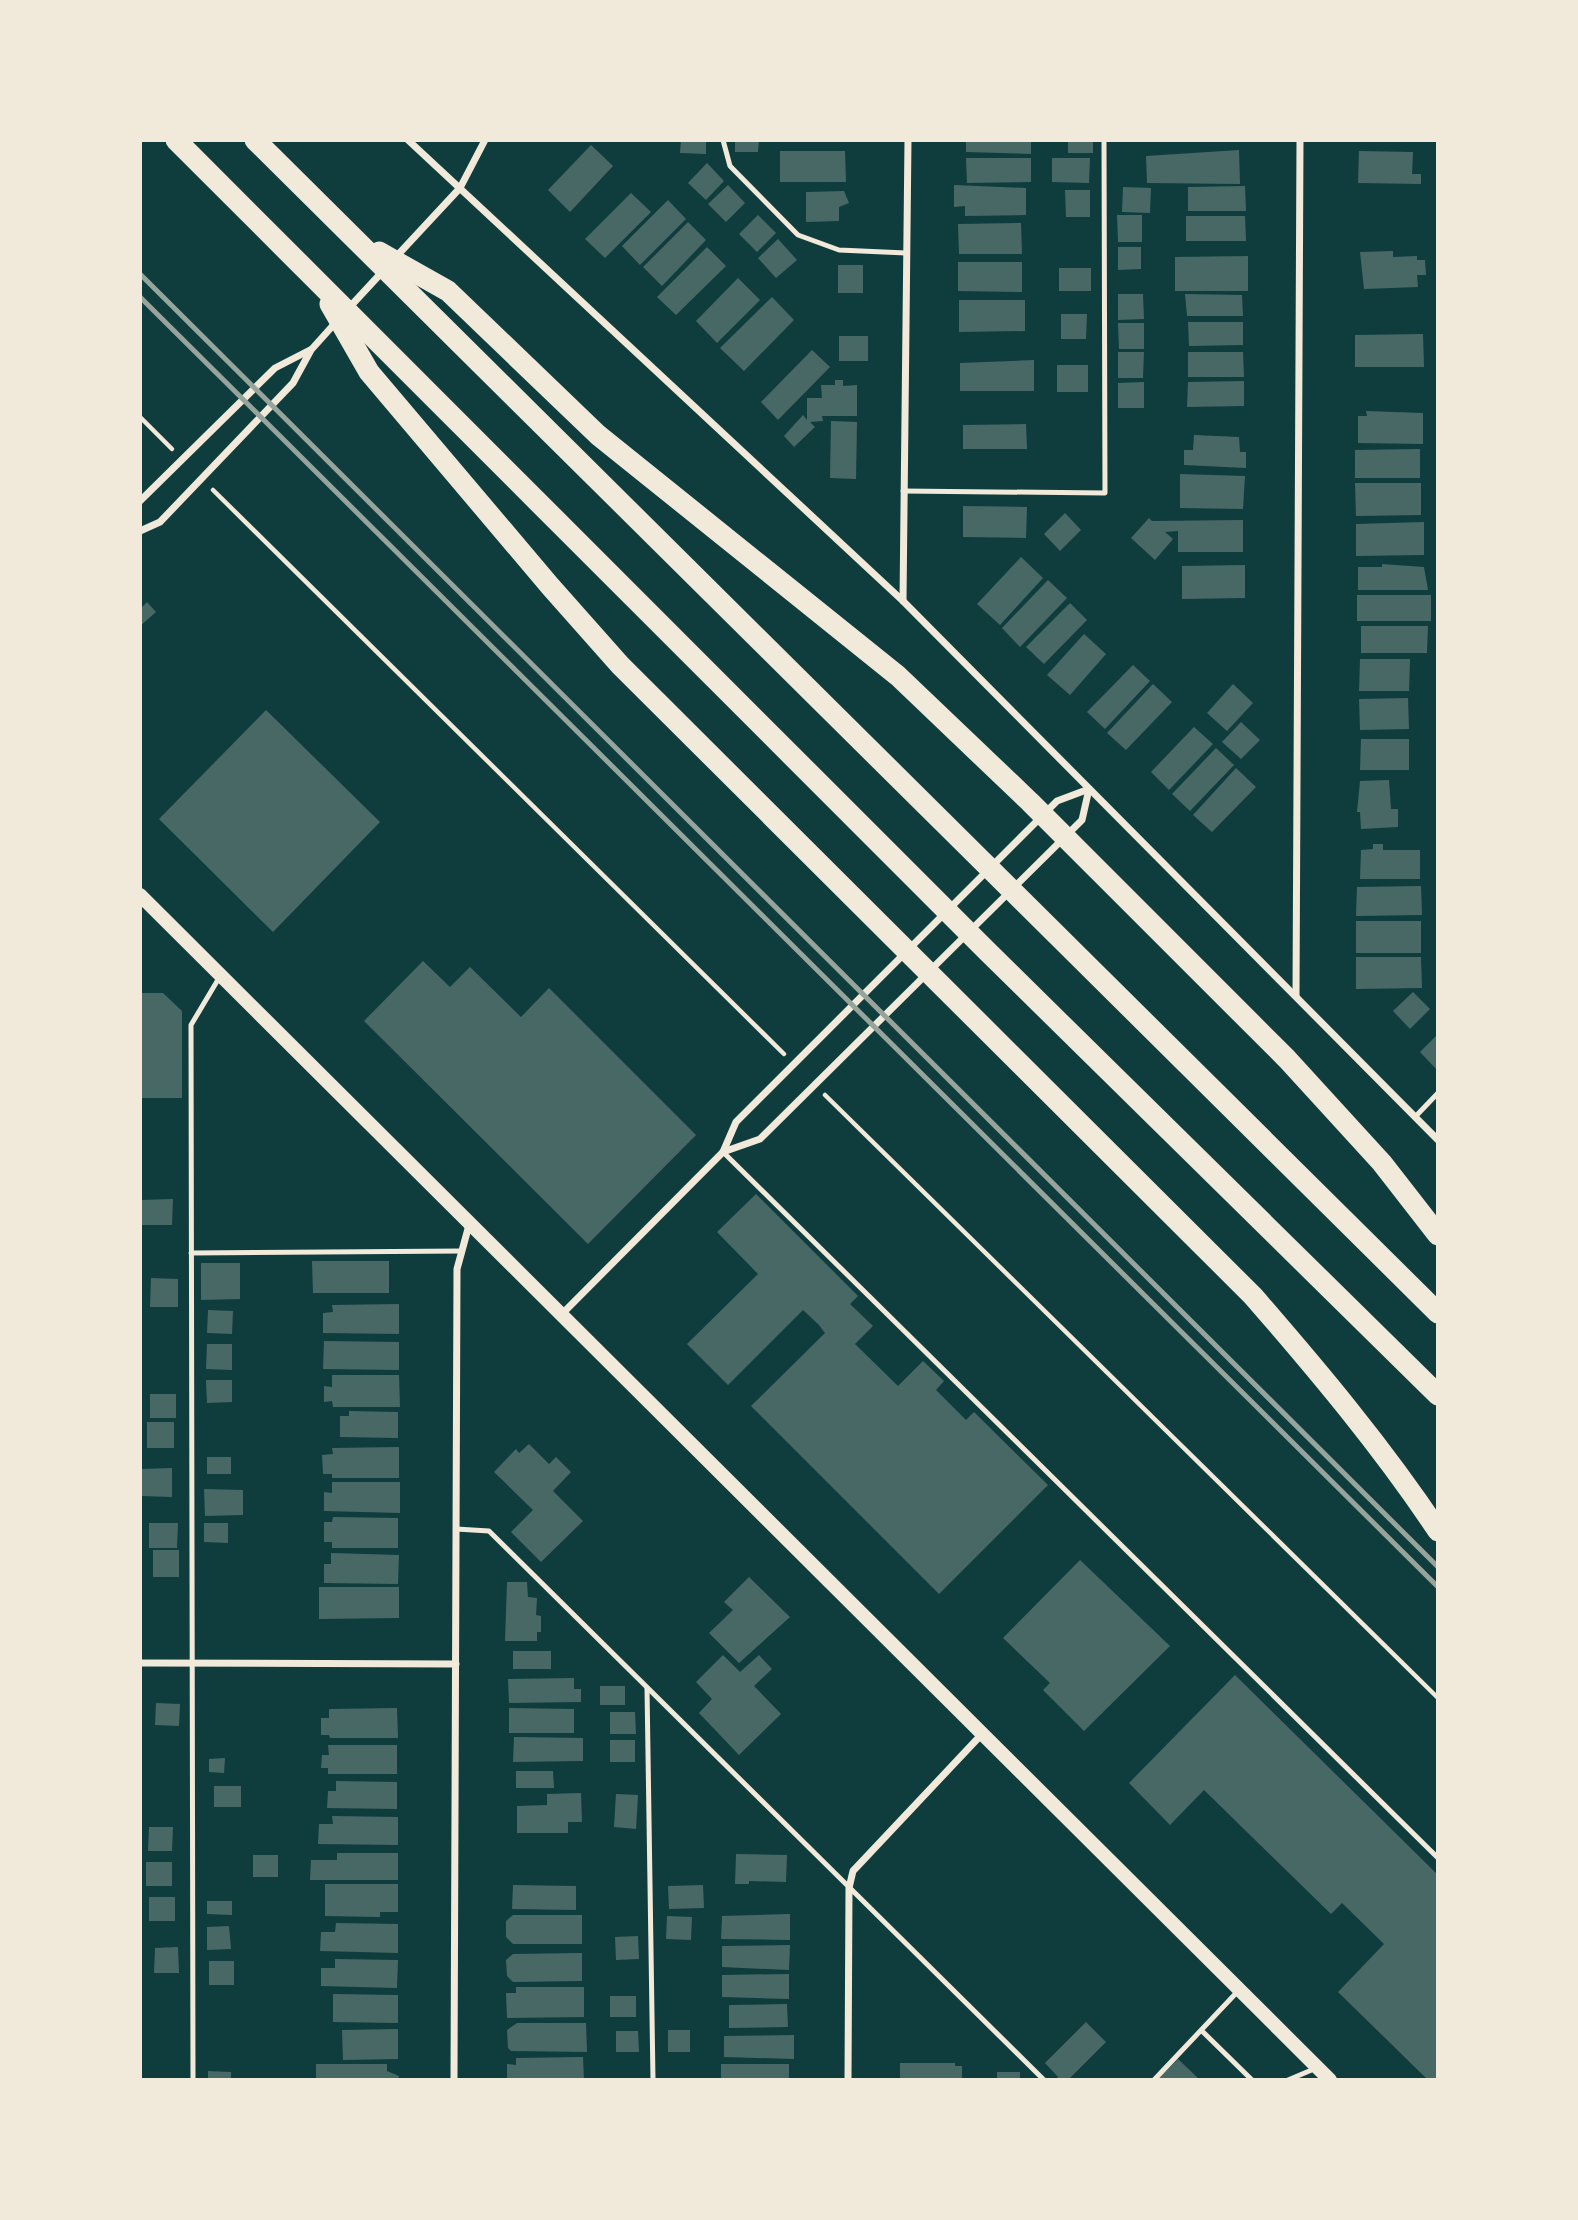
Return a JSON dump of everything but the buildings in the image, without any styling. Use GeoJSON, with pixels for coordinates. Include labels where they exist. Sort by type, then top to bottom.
{"type":"FeatureCollection","features":[{"type":"Feature","properties":{"kind":"highway"},"geometry":{"type":"LineString","coordinates":[[176,140],[988,952],[1438,1395]]}},
{"type":"Feature","properties":{"kind":"highway"},"geometry":{"type":"LineString","coordinates":[[255,140],[1438,1313]]}},
{"type":"Feature","properties":{"kind":"highway"},"geometry":{"type":"LineString","coordinates":[[356,239],[448,291],[598,435],[898,676],[1030,802],[1287,1059],[1382,1163],[1438,1235]]}},
{"type":"Feature","properties":{"kind":"highway"},"geometry":{"type":"LineString","coordinates":[[316,279],[369,372],[620,665],[1253,1296],[1347,1404],[1392,1462],[1438,1531]]}},
{"type":"Feature","properties":{"kind":"main road"},"geometry":{"type":"LineString","coordinates":[[140,895],[1330,2080]]}},
{"type":"Feature","properties":{"kind":"street"},"geometry":{"type":"LineString","coordinates":[[408,140],[903,601],[1438,1140]]}},
{"type":"Feature","properties":{"kind":"street"},"geometry":{"type":"LineString","coordinates":[[140,531],[160,522],[293,383],[311,350],[460,188],[485,140]]}},
{"type":"Feature","properties":{"kind":"street"},"geometry":{"type":"LineString","coordinates":[[903,601],[908,140]]}},
{"type":"Feature","properties":{"kind":"street"},"geometry":{"type":"LineString","coordinates":[[1296,996],[1300,140]]}},
{"type":"Feature","properties":{"kind":"street"},"geometry":{"type":"LineString","coordinates":[[140,501],[275,368],[311,350]]}},
{"type":"Feature","properties":{"kind":"street"},"geometry":{"type":"LineString","coordinates":[[723,1152],[760,1139],[1072,830],[1082,820],[1089,789]]}},
{"type":"Feature","properties":{"kind":"street"},"geometry":{"type":"LineString","coordinates":[[561,1315],[723,1152],[736,1122],[1057,802],[1089,789]]}},
{"type":"Feature","properties":{"kind":"street"},"geometry":{"type":"LineString","coordinates":[[454,2080],[457,1269],[470,1223]]}},
{"type":"Feature","properties":{"kind":"street"},"geometry":{"type":"LineString","coordinates":[[140,1664],[456,1664]]}},
{"type":"Feature","properties":{"kind":"street"},"geometry":{"type":"LineString","coordinates":[[848,2080],[849,1888],[853,1871],[982,1734]]}},
{"type":"Feature","properties":{"kind":"lane"},"geometry":{"type":"LineString","coordinates":[[723,140],[730,166],[798,234],[839,250],[906,253]]}},
{"type":"Feature","properties":{"kind":"lane"},"geometry":{"type":"LineString","coordinates":[[903,491],[1105,493],[1104,140]]}},
{"type":"Feature","properties":{"kind":"lane"},"geometry":{"type":"LineString","coordinates":[[193,2080],[191,1025],[220,975]]}},
{"type":"Feature","properties":{"kind":"lane"},"geometry":{"type":"LineString","coordinates":[[1415,1117],[1438,1093]]}},
{"type":"Feature","properties":{"kind":"lane"},"geometry":{"type":"LineString","coordinates":[[723,1152],[1438,1858]]}},
{"type":"Feature","properties":{"kind":"lane"},"geometry":{"type":"LineString","coordinates":[[191,1253],[462,1251]]}},
{"type":"Feature","properties":{"kind":"lane"},"geometry":{"type":"LineString","coordinates":[[456,1529],[489,1531],[1044,2080]]}},
{"type":"Feature","properties":{"kind":"lane"},"geometry":{"type":"LineString","coordinates":[[647,1687],[653,2080]]}},
{"type":"Feature","properties":{"kind":"lane"},"geometry":{"type":"LineString","coordinates":[[1154,2080],[1239,1990]]}},
{"type":"Feature","properties":{"kind":"lane"},"geometry":{"type":"LineString","coordinates":[[1202,2031],[1252,2080]]}},
{"type":"Feature","properties":{"kind":"lane"},"geometry":{"type":"LineString","coordinates":[[1288,2080],[1317,2068]]}},
{"type":"Feature","properties":{"kind":"path"},"geometry":{"type":"LineString","coordinates":[[140,417],[166,443]]}},
{"type":"Feature","properties":{"kind":"path"},"geometry":{"type":"LineString","coordinates":[[225,502],[783,1053]]}},
{"type":"Feature","properties":{"kind":"path"},"geometry":{"type":"LineString","coordinates":[[837,1107],[1438,1698]]}},
{"type":"Feature","properties":{"kind":"railway"},"geometry":{"type":"LineString","coordinates":[[140,274],[1438,1567]]}},
{"type":"Feature","properties":{"kind":"railway"},"geometry":{"type":"LineString","coordinates":[[140,297],[1438,1587]]}}]}
